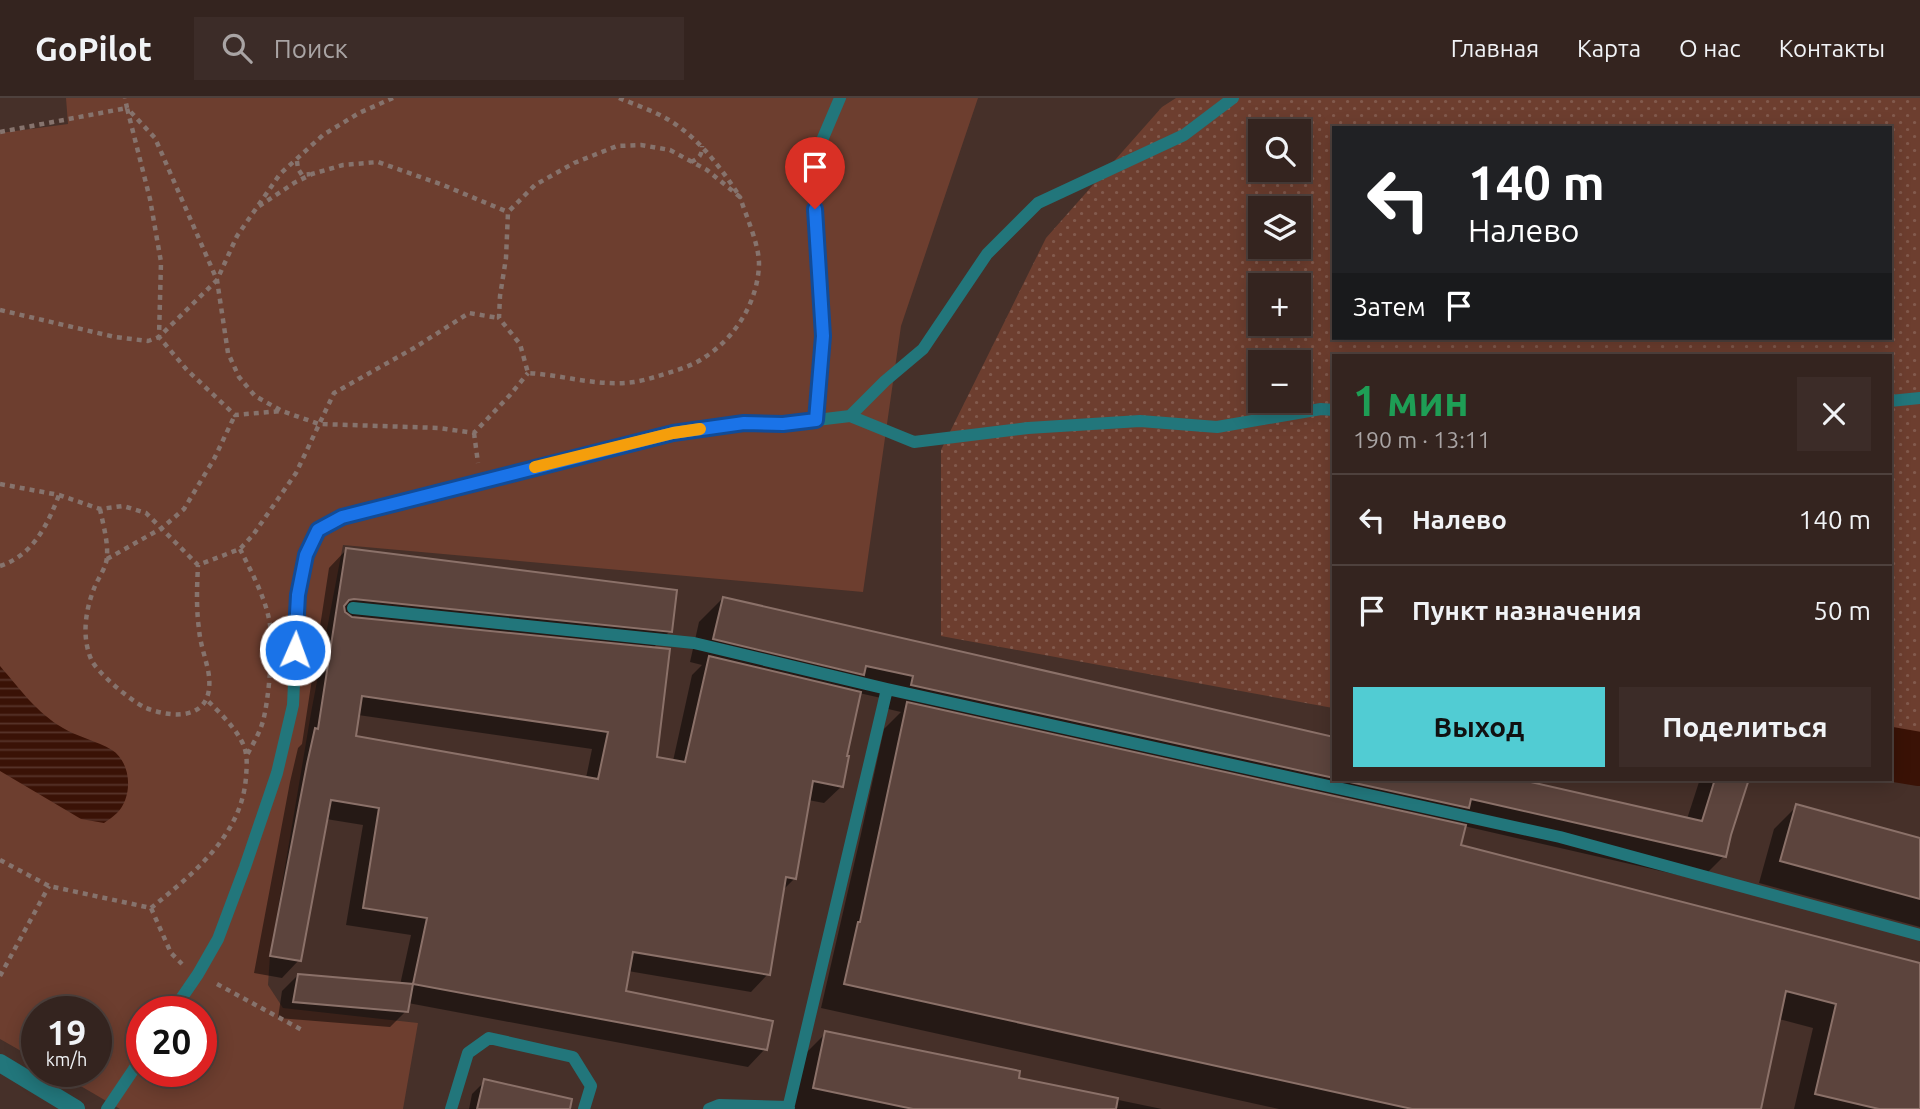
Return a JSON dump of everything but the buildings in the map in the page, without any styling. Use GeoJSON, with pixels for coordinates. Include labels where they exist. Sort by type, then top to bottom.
{"type":"FeatureCollection","features":[{"type":"Feature","properties":{"kind":"street"},"geometry":{"type":"LineString","coordinates":[[1,1066],[76,1109]]}},
{"type":"Feature","properties":{"kind":"lane"},"geometry":{"type":"LineString","coordinates":[[816,420],[823,336],[813,191],[823,138],[839,98]]}},
{"type":"Feature","properties":{"kind":"lane"},"geometry":{"type":"LineString","coordinates":[[850,416],[923,349],[987,254],[1038,203],[1184,135],[1233,98]]}},
{"type":"Feature","properties":{"kind":"lane"},"geometry":{"type":"LineString","coordinates":[[1892,401],[1920,398]]}},
{"type":"Feature","properties":{"kind":"lane"},"geometry":{"type":"LineString","coordinates":[[183,996],[218,939],[277,773],[293,705],[298,595],[306,555],[318,530],[342,517],[673,433],[744,423],[783,424],[850,416],[914,442],[1028,428],[1140,421],[1217,426],[1332,410]]}},
{"type":"Feature","properties":{"kind":"lane"},"geometry":{"type":"LineString","coordinates":[[353,608],[694,642],[887,689],[1560,837],[1920,935]]}},
{"type":"Feature","properties":{"kind":"lane"},"geometry":{"type":"LineString","coordinates":[[709,1109],[719,1105],[789,1108],[887,689]]}},
{"type":"Feature","properties":{"kind":"lane"},"geometry":{"type":"LineString","coordinates":[[451,1109],[468,1053],[489,1038],[573,1057],[591,1086],[584,1109]]}},
{"type":"Feature","properties":{"kind":"lane"},"geometry":{"type":"LineString","coordinates":[[107,1109],[126,1081]]}},
{"type":"Feature","properties":{"kind":"path"},"geometry":{"type":"LineString","coordinates":[[125,98],[150,199],[161,262],[159,337],[187,370],[235,415],[282,411]]}},
{"type":"Feature","properties":{"kind":"path"},"geometry":{"type":"LineString","coordinates":[[0,310],[116,337],[148,341],[159,337],[217,281],[237,236],[280,174],[323,135],[359,113],[393,98]]}},
{"type":"Feature","properties":{"kind":"path"},"geometry":{"type":"LineString","coordinates":[[528,373],[606,383],[635,382],[670,373],[704,358],[727,338],[743,319],[756,290],[759,261],[740,197],[719,166],[701,145],[670,121],[619,98]]}},
{"type":"Feature","properties":{"kind":"path"},"geometry":{"type":"LineString","coordinates":[[0,132],[127,108]]}},
{"type":"Feature","properties":{"kind":"path"},"geometry":{"type":"LineString","coordinates":[[127,108],[155,138],[217,281],[228,353],[239,377],[255,396],[282,411],[319,424],[439,428],[474,433]]}},
{"type":"Feature","properties":{"kind":"path"},"geometry":{"type":"LineString","coordinates":[[528,373],[520,344],[499,317],[508,212],[535,185],[574,163],[617,146],[641,145],[670,150],[707,170],[740,197]]}},
{"type":"Feature","properties":{"kind":"path"},"geometry":{"type":"LineString","coordinates":[[691,162],[699,159],[702,154],[701,145]]}},
{"type":"Feature","properties":{"kind":"path"},"geometry":{"type":"LineString","coordinates":[[297,160],[302,175],[312,174]]}},
{"type":"Feature","properties":{"kind":"path"},"geometry":{"type":"LineString","coordinates":[[257,208],[312,174],[342,165],[378,162],[508,212]]}},
{"type":"Feature","properties":{"kind":"path"},"geometry":{"type":"LineString","coordinates":[[198,565],[240,549],[253,536],[296,473],[334,393],[469,313],[499,317]]}},
{"type":"Feature","properties":{"kind":"path"},"geometry":{"type":"LineString","coordinates":[[474,433],[528,373]]}},
{"type":"Feature","properties":{"kind":"path"},"geometry":{"type":"LineString","coordinates":[[107,559],[162,527],[184,509],[214,459],[235,415]]}},
{"type":"Feature","properties":{"kind":"path"},"geometry":{"type":"LineString","coordinates":[[474,433],[480,481]]}},
{"type":"Feature","properties":{"kind":"path"},"geometry":{"type":"LineString","coordinates":[[0,484],[58,495],[100,509],[123,506],[146,513],[198,565],[196,609],[209,687],[206,699],[198,710],[185,714],[162,714],[142,706],[121,692],[91,661],[85,621],[93,589],[107,559],[100,509]]}},
{"type":"Feature","properties":{"kind":"path"},"geometry":{"type":"LineString","coordinates":[[0,566],[24,554],[37,540],[50,519],[58,495]]}},
{"type":"Feature","properties":{"kind":"path"},"geometry":{"type":"LineString","coordinates":[[240,549],[256,581],[270,619],[271,638],[268,698],[263,722],[247,756]]}},
{"type":"Feature","properties":{"kind":"path"},"geometry":{"type":"LineString","coordinates":[[151,908],[189,877],[220,844],[237,813],[245,789],[247,756],[242,740],[206,699]]}},
{"type":"Feature","properties":{"kind":"path"},"geometry":{"type":"LineString","coordinates":[[0,860],[49,886],[151,908]]}},
{"type":"Feature","properties":{"kind":"path"},"geometry":{"type":"LineString","coordinates":[[0,975],[49,886]]}},
{"type":"Feature","properties":{"kind":"path"},"geometry":{"type":"LineString","coordinates":[[151,908],[171,953],[182,964],[302,1030]]}},
{"type":"Feature","properties":{"kind":"shaded area"},"geometry":{"type":"Polygon","coordinates":[[[66,98],[978,98],[901,326],[863,592],[343,545],[311,713],[270,956],[268,985],[283,1008],[418,1023],[403,1109],[120,1109],[82,1087],[112,1087],[112,996],[21,996],[21,1051],[0,1039],[0,133],[68,124],[66,98]]]}},
{"type":"Feature","properties":{"kind":"shaded area"},"geometry":{"type":"Polygon","coordinates":[[[1176,98],[1920,98],[1920,759],[1892,754],[1892,354],[1332,354],[1332,708],[941,636],[941,450],[1046,238],[1162,107],[1176,98]]]}},
{"type":"Feature","properties":{"kind":"shaded area"},"geometry":{"type":"Polygon","coordinates":[[[0,666],[29,700],[54,722],[119,756],[127,771],[126,798],[117,813],[104,823],[81,819],[0,771],[0,666]]]}},
{"type":"Feature","properties":{"kind":"waterway"},"geometry":{"type":"LineString","coordinates":[[1892,754],[1920,759]]}},
{"type":"Feature","properties":{"kind":"slow traffic"},"geometry":{"type":"LineString","coordinates":[[535,467],[673,433],[700,429]]}},
{"type":"Feature","properties":{"kind":"route"},"geometry":{"type":"LineString","coordinates":[[295,650],[298,595],[306,555],[318,530],[342,517],[673,433],[744,423],[783,424],[816,420],[823,336],[815,209]]}}]}
